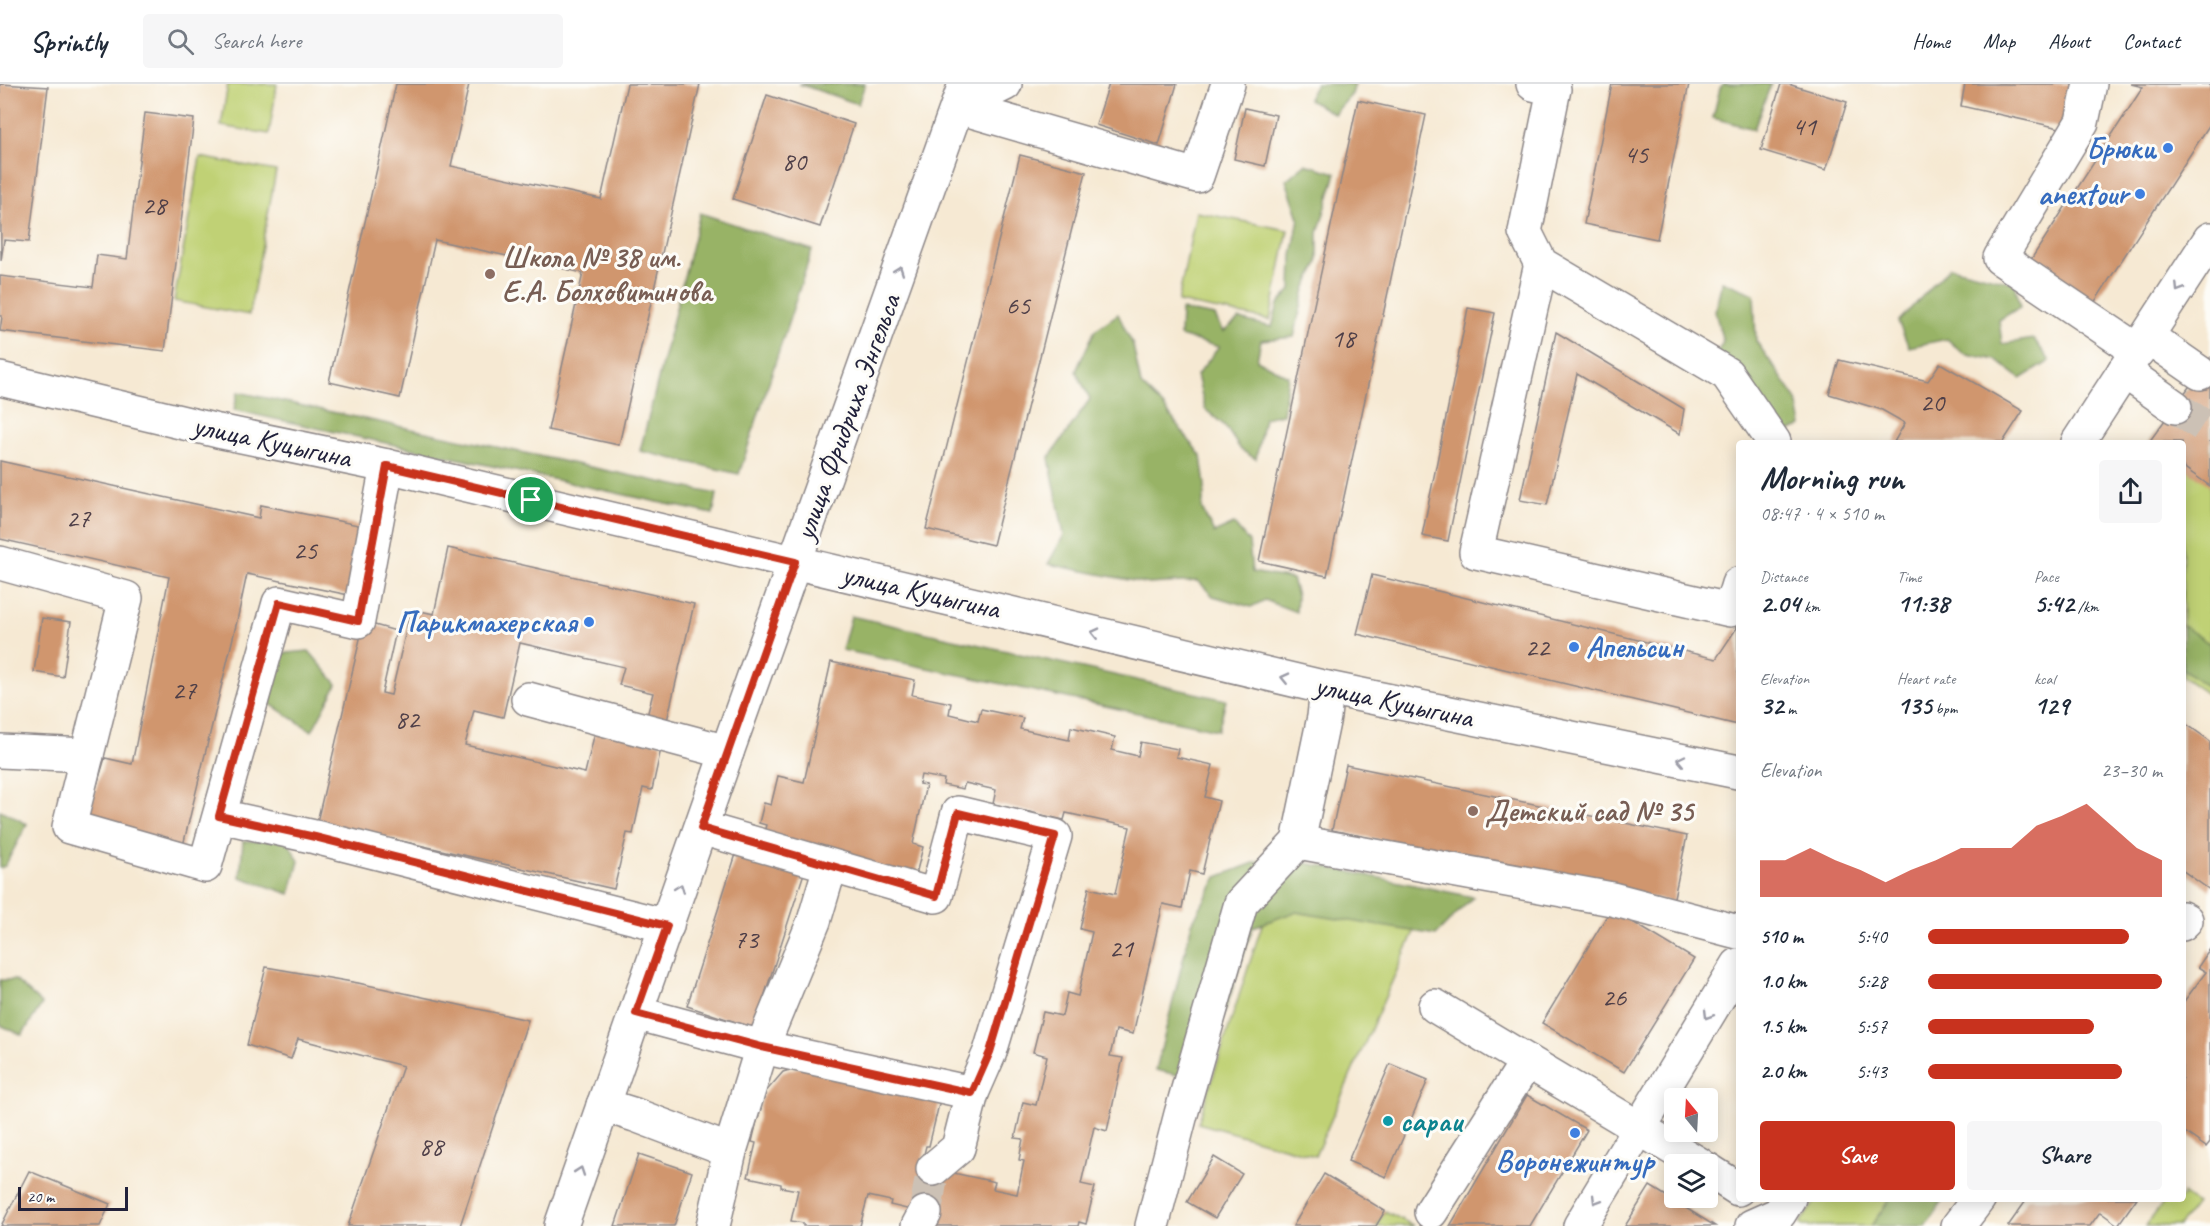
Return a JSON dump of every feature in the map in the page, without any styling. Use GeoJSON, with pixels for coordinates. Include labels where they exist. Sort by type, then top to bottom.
{"type":"FeatureCollection","features":[{"type":"Feature","properties":{"kind":"street"},"geometry":{"type":"LineString","coordinates":[[962,95],[1005,84]]}},
{"type":"Feature","properties":{"kind":"street"},"geometry":{"type":"LineString","coordinates":[[962,95],[1197,176],[1228,84]]}},
{"type":"Feature","properties":{"kind":"street"},"geometry":{"type":"LineString","coordinates":[[1533,84],[1554,89],[1525,232],[1541,264],[1727,374],[1773,440]]}},
{"type":"Feature","properties":{"kind":"street"},"geometry":{"type":"LineString","coordinates":[[2090,84],[2082,122],[2000,258],[2137,353],[2200,373]]}},
{"type":"Feature","properties":{"kind":"street","name":"улица Фридриха Энгельса"},"geometry":{"type":"LineString","coordinates":[[561,1226],[727,752],[962,95]]}},
{"type":"Feature","properties":{"kind":"street"},"geometry":{"type":"LineString","coordinates":[[2079,440],[2210,239]]}},
{"type":"Feature","properties":{"kind":"street"},"geometry":{"type":"LineString","coordinates":[[1541,264],[1476,552],[1730,610],[1736,590]]}},
{"type":"Feature","properties":{"kind":"street"},"geometry":{"type":"LineString","coordinates":[[2137,353],[2175,407]]}},
{"type":"Feature","properties":{"kind":"street","name":"улица Куцыгина"},"geometry":{"type":"LineString","coordinates":[[0,379],[218,431],[387,466],[1327,688],[1736,772]]}},
{"type":"Feature","properties":{"kind":"street"},"geometry":{"type":"LineString","coordinates":[[0,563],[126,598],[69,827],[205,866],[279,603],[358,621],[387,466]]}},
{"type":"Feature","properties":{"kind":"street"},"geometry":{"type":"LineString","coordinates":[[1152,1226],[1241,903],[1298,842],[1324,717],[1327,688]]}},
{"type":"Feature","properties":{"kind":"street"},"geometry":{"type":"LineString","coordinates":[[528,699],[727,752]]}},
{"type":"Feature","properties":{"kind":"street"},"geometry":{"type":"LineString","coordinates":[[0,751],[87,755]]}},
{"type":"Feature","properties":{"kind":"street"},"geometry":{"type":"LineString","coordinates":[[701,828],[936,896],[958,813],[1055,836],[990,1052],[972,1093],[958,1148],[933,1168]]}},
{"type":"Feature","properties":{"kind":"street"},"geometry":{"type":"LineString","coordinates":[[219,816],[315,837],[667,926]]}},
{"type":"Feature","properties":{"kind":"street"},"geometry":{"type":"LineString","coordinates":[[1298,842],[1612,899],[1736,931]]}},
{"type":"Feature","properties":{"kind":"street"},"geometry":{"type":"LineString","coordinates":[[713,1226],[730,1151],[762,1047],[814,921],[830,867]]}},
{"type":"Feature","properties":{"kind":"street"},"geometry":{"type":"LineString","coordinates":[[1580,1226],[1736,968]]}},
{"type":"Feature","properties":{"kind":"street"},"geometry":{"type":"LineString","coordinates":[[1435,1006],[1682,1154]]}},
{"type":"Feature","properties":{"kind":"street"},"geometry":{"type":"LineString","coordinates":[[636,1013],[762,1047],[972,1093]]}},
{"type":"Feature","properties":{"kind":"street"},"geometry":{"type":"LineString","coordinates":[[1431,1212],[1527,1061]]}},
{"type":"Feature","properties":{"kind":"street"},"geometry":{"type":"LineString","coordinates":[[603,1105],[730,1151]]}},
{"type":"Feature","properties":{"kind":"street"},"geometry":{"type":"LineString","coordinates":[[1718,1176],[1736,1188]]}},
{"type":"Feature","properties":{"kind":"street"},"geometry":{"type":"LineString","coordinates":[[1958,1226],[1976,1202]]}},
{"type":"Feature","properties":{"kind":"green space"},"geometry":{"type":"Polygon","coordinates":[[[228,84],[277,84],[269,134],[221,126],[228,84]]]}},
{"type":"Feature","properties":{"kind":"green space"},"geometry":{"type":"Polygon","coordinates":[[[799,84],[865,84],[858,104],[799,84]]]}},
{"type":"Feature","properties":{"kind":"green space"},"geometry":{"type":"Polygon","coordinates":[[[1316,84],[1355,84],[1352,94],[1334,114],[1308,99],[1316,84]]]}},
{"type":"Feature","properties":{"kind":"green space"},"geometry":{"type":"Polygon","coordinates":[[[1723,84],[1771,84],[1754,129],[1713,118],[1723,84]]]}},
{"type":"Feature","properties":{"kind":"green space"},"geometry":{"type":"Polygon","coordinates":[[[200,157],[276,171],[249,315],[174,301],[200,157]]]}},
{"type":"Feature","properties":{"kind":"green space"},"geometry":{"type":"Polygon","coordinates":[[[1305,164],[1336,173],[1318,233],[1318,263],[1305,289],[1294,337],[1261,340],[1257,360],[1288,376],[1283,414],[1264,418],[1256,459],[1241,450],[1225,426],[1205,409],[1197,375],[1219,347],[1180,336],[1181,310],[1215,316],[1223,332],[1239,319],[1272,327],[1278,304],[1291,290],[1292,256],[1299,218],[1286,180],[1305,164]]]}},
{"type":"Feature","properties":{"kind":"green space"},"geometry":{"type":"Polygon","coordinates":[[[1196,212],[1288,230],[1270,320],[1178,302],[1196,212]]]}},
{"type":"Feature","properties":{"kind":"green space"},"geometry":{"type":"Polygon","coordinates":[[[700,213],[812,250],[739,474],[640,451],[700,213]]]}},
{"type":"Feature","properties":{"kind":"green space"},"geometry":{"type":"Polygon","coordinates":[[[1950,267],[2015,283],[2020,307],[1999,320],[2002,344],[2034,339],[2050,361],[2021,379],[1996,360],[1963,353],[1947,339],[1909,347],[1898,322],[1950,267]]]}},
{"type":"Feature","properties":{"kind":"green space"},"geometry":{"type":"Polygon","coordinates":[[[1722,281],[1754,294],[1756,341],[1797,400],[1802,426],[1784,434],[1717,352],[1723,342],[1715,311],[1722,281]]]}},
{"type":"Feature","properties":{"kind":"green space"},"geometry":{"type":"Polygon","coordinates":[[[1118,314],[1133,345],[1141,385],[1163,406],[1201,456],[1205,486],[1202,509],[1214,533],[1234,524],[1249,542],[1252,572],[1292,579],[1297,596],[1296,612],[1265,600],[1251,607],[1213,596],[1198,581],[1149,584],[1048,564],[1064,535],[1049,458],[1090,399],[1076,371],[1095,330],[1118,314]]]}},
{"type":"Feature","properties":{"kind":"green space"},"geometry":{"type":"Polygon","coordinates":[[[2210,358],[2210,696],[2186,679],[2186,440],[2150,440],[2210,358]]]}},
{"type":"Feature","properties":{"kind":"green space"},"geometry":{"type":"Polygon","coordinates":[[[238,392],[717,494],[713,514],[234,410],[238,392]]]}},
{"type":"Feature","properties":{"kind":"green space"},"geometry":{"type":"Polygon","coordinates":[[[851,616],[1226,700],[1218,730],[842,650],[851,616]]]}},
{"type":"Feature","properties":{"kind":"green space"},"geometry":{"type":"Polygon","coordinates":[[[2186,628],[2210,644],[2210,689],[2186,671],[2186,628]]]}},
{"type":"Feature","properties":{"kind":"green space"},"geometry":{"type":"Polygon","coordinates":[[[309,651],[337,684],[312,731],[262,699],[276,654],[309,651]]]}},
{"type":"Feature","properties":{"kind":"green space"},"geometry":{"type":"Polygon","coordinates":[[[0,810],[27,824],[5,866],[0,868],[0,810]]]}},
{"type":"Feature","properties":{"kind":"green space"},"geometry":{"type":"Polygon","coordinates":[[[287,840],[299,861],[290,894],[240,877],[243,841],[287,840]]]}},
{"type":"Feature","properties":{"kind":"green space"},"geometry":{"type":"Polygon","coordinates":[[[1272,856],[1473,897],[1436,935],[1295,912],[1253,927],[1208,1063],[1181,1076],[1156,1070],[1192,923],[1217,877],[1272,856]]]}},
{"type":"Feature","properties":{"kind":"green space"},"geometry":{"type":"Polygon","coordinates":[[[1278,875],[1428,900],[1315,1156],[1198,1123],[1278,875]]]}},
{"type":"Feature","properties":{"kind":"green space"},"geometry":{"type":"Polygon","coordinates":[[[0,980],[15,980],[42,1004],[22,1035],[0,1025],[0,980]]]}},
{"type":"Feature","properties":{"kind":"green space"},"geometry":{"type":"Polygon","coordinates":[[[2186,1196],[2196,1204],[2179,1226],[2146,1226],[2164,1202],[2186,1202],[2186,1196]]]}},
{"type":"Feature","properties":{"kind":"green space"},"geometry":{"type":"Polygon","coordinates":[[[1815,1202],[1888,1202],[1871,1226],[1803,1226],[1800,1223],[1815,1202]]]}},
{"type":"Feature","properties":{"kind":"green space"},"geometry":{"type":"Polygon","coordinates":[[[1888,1202],[1942,1202],[1925,1226],[1871,1226],[1888,1202]]]}},
{"type":"Feature","properties":{"kind":"green space"},"geometry":{"type":"Polygon","coordinates":[[[1385,1211],[1414,1226],[1376,1226],[1385,1211]]]}},
{"type":"Feature","properties":{"kind":"building"},"geometry":{"type":"Polygon","coordinates":[[[0,84],[48,87],[29,242],[4,240],[1,261],[0,84]]]}},
{"type":"Feature","properties":{"kind":"building"},"geometry":{"type":"Polygon","coordinates":[[[396,84],[469,84],[451,166],[601,199],[627,84],[700,84],[619,445],[548,430],[583,273],[435,240],[400,398],[329,382],[396,84]]]}},
{"type":"Feature","properties":{"kind":"building"},"geometry":{"type":"Polygon","coordinates":[[[1109,84],[1177,84],[1159,145],[1096,125],[1109,84]]]}},
{"type":"Feature","properties":{"kind":"building"},"geometry":{"type":"Polygon","coordinates":[[[1612,84],[1689,84],[1657,239],[1584,224],[1612,84]]]}},
{"type":"Feature","properties":{"kind":"building"},"geometry":{"type":"Polygon","coordinates":[[[1781,84],[1788,84],[1847,102],[1826,170],[1761,150],[1781,84]]]}},
{"type":"Feature","properties":{"kind":"building"},"geometry":{"type":"Polygon","coordinates":[[[1965,84],[2073,84],[2064,129],[1961,106],[1965,84]]]}},
{"type":"Feature","properties":{"kind":"building"},"geometry":{"type":"Polygon","coordinates":[[[2131,84],[2210,84],[2210,124],[2094,303],[2030,261],[2143,87],[2131,84]]]}},
{"type":"Feature","properties":{"kind":"building"},"geometry":{"type":"Polygon","coordinates":[[[767,95],[854,124],[820,227],[733,199],[767,95]]]}},
{"type":"Feature","properties":{"kind":"building"},"geometry":{"type":"Polygon","coordinates":[[[1358,100],[1426,115],[1327,576],[1259,561],[1358,100]]]}},
{"type":"Feature","properties":{"kind":"building"},"geometry":{"type":"Polygon","coordinates":[[[1245,108],[1276,115],[1265,166],[1234,159],[1245,108]]]}},
{"type":"Feature","properties":{"kind":"building"},"geometry":{"type":"Polygon","coordinates":[[[145,113],[194,119],[165,351],[0,331],[2,316],[0,316],[0,276],[93,287],[97,255],[127,259],[145,113]]]}},
{"type":"Feature","properties":{"kind":"building"},"geometry":{"type":"Polygon","coordinates":[[[1020,155],[1086,172],[993,545],[926,529],[1020,155]]]}},
{"type":"Feature","properties":{"kind":"building"},"geometry":{"type":"Polygon","coordinates":[[[1468,308],[1495,313],[1448,541],[1422,536],[1468,308]]]}},
{"type":"Feature","properties":{"kind":"building"},"geometry":{"type":"Polygon","coordinates":[[[1556,332],[1684,409],[1680,434],[1577,374],[1547,505],[1520,500],[1556,332]]]}},
{"type":"Feature","properties":{"kind":"building"},"geometry":{"type":"Polygon","coordinates":[[[2210,358],[2210,486],[2186,469],[2186,440],[2150,440],[2210,358]]]}},
{"type":"Feature","properties":{"kind":"building"},"geometry":{"type":"Polygon","coordinates":[[[1839,360],[1928,381],[1940,363],[2023,411],[2004,440],[1895,440],[1905,423],[1882,410],[1829,394],[1839,360]]]}},
{"type":"Feature","properties":{"kind":"building"},"geometry":{"type":"Polygon","coordinates":[[[0,461],[259,518],[261,505],[363,526],[349,595],[247,574],[182,850],[87,818],[105,758],[132,764],[169,577],[0,539],[0,461]]]}},
{"type":"Feature","properties":{"kind":"building"},"geometry":{"type":"Polygon","coordinates":[[[448,548],[694,604],[666,725],[646,720],[653,693],[619,685],[624,667],[520,643],[503,717],[474,710],[465,745],[585,773],[596,728],[662,744],[652,790],[643,788],[633,834],[627,833],[614,889],[317,822],[364,622],[396,631],[382,693],[391,695],[411,609],[434,614],[448,548]]]}},
{"type":"Feature","properties":{"kind":"building"},"geometry":{"type":"Polygon","coordinates":[[[1372,575],[1716,659],[1736,629],[1736,725],[1357,634],[1372,575]]]}},
{"type":"Feature","properties":{"kind":"building"},"geometry":{"type":"Polygon","coordinates":[[[42,618],[71,622],[63,677],[34,672],[42,618]]]}},
{"type":"Feature","properties":{"kind":"building"},"geometry":{"type":"Polygon","coordinates":[[[831,662],[915,680],[912,695],[951,703],[949,714],[978,721],[981,709],[1023,718],[1020,729],[1069,740],[1071,727],[1115,737],[1112,750],[1138,756],[1141,742],[1178,749],[1176,757],[1213,765],[1205,797],[1219,801],[1202,874],[1190,871],[1182,908],[1163,904],[1133,1034],[1116,1030],[1110,1056],[1123,1058],[1107,1131],[1094,1127],[1081,1184],[1095,1187],[1086,1224],[1079,1222],[1078,1226],[934,1226],[936,1216],[890,1205],[891,1201],[868,1196],[860,1226],[803,1226],[803,1223],[791,1221],[798,1190],[748,1177],[756,1143],[752,1142],[763,1095],[783,1072],[809,1064],[940,1100],[929,1146],[926,1146],[921,1166],[995,1182],[993,1189],[1017,1194],[1024,1161],[1019,1160],[1023,1139],[1015,1138],[1023,1102],[1036,1105],[1047,1056],[1033,1052],[1043,1012],[1062,1016],[1067,993],[1078,996],[1092,932],[1080,929],[1089,888],[1115,894],[1130,827],[1066,813],[1064,820],[993,804],[996,790],[965,783],[963,789],[943,785],[944,779],[921,775],[919,784],[926,785],[913,844],[923,847],[915,878],[763,838],[766,825],[759,823],[764,803],[771,805],[778,776],[804,782],[831,662]]]}},
{"type":"Feature","properties":{"kind":"building"},"geometry":{"type":"Polygon","coordinates":[[[2186,724],[2210,741],[2210,890],[2186,873],[2186,724]]]}},
{"type":"Feature","properties":{"kind":"building"},"geometry":{"type":"Polygon","coordinates":[[[1346,765],[1687,836],[1673,902],[1332,830],[1346,765]]]}},
{"type":"Feature","properties":{"kind":"building"},"geometry":{"type":"Polygon","coordinates":[[[737,851],[804,873],[754,1028],[687,1006],[737,851]]]}},
{"type":"Feature","properties":{"kind":"building"},"geometry":{"type":"Polygon","coordinates":[[[1611,909],[1694,959],[1624,1072],[1542,1023],[1611,909]]]}},
{"type":"Feature","properties":{"kind":"building"},"geometry":{"type":"Polygon","coordinates":[[[2210,949],[2210,1142],[2206,1147],[2186,1133],[2186,999],[2206,972],[2198,967],[2210,949]]]}},
{"type":"Feature","properties":{"kind":"building"},"geometry":{"type":"Polygon","coordinates":[[[266,967],[358,983],[528,1020],[460,1226],[348,1226],[403,1066],[298,1039],[291,1059],[247,1045],[266,967]]]}},
{"type":"Feature","properties":{"kind":"building","name":"сараи"},"geometry":{"type":"Polygon","coordinates":[[[1390,1064],[1428,1080],[1386,1177],[1348,1161],[1390,1064]]]}},
{"type":"Feature","properties":{"kind":"building"},"geometry":{"type":"Polygon","coordinates":[[[1527,1095],[1587,1130],[1530,1226],[1450,1226],[1527,1095]]]}},
{"type":"Feature","properties":{"kind":"building"},"geometry":{"type":"Polygon","coordinates":[[[639,1154],[692,1172],[674,1226],[615,1226],[639,1154]]]}},
{"type":"Feature","properties":{"kind":"building"},"geometry":{"type":"Polygon","coordinates":[[[1214,1157],[1242,1174],[1215,1218],[1187,1202],[1214,1157]]]}},
{"type":"Feature","properties":{"kind":"building"},"geometry":{"type":"Polygon","coordinates":[[[29,1171],[110,1204],[100,1226],[1,1226],[29,1171]]]}},
{"type":"Feature","properties":{"kind":"building"},"geometry":{"type":"Polygon","coordinates":[[[1324,1174],[1385,1211],[1376,1226],[1293,1226],[1324,1174]]]}},
{"type":"Feature","properties":{"kind":"building"},"geometry":{"type":"Polygon","coordinates":[[[1650,1186],[1664,1195],[1664,1208],[1686,1208],[1715,1226],[1625,1226],[1650,1186]]]}},
{"type":"Feature","properties":{"kind":"building"},"geometry":{"type":"Polygon","coordinates":[[[2025,1202],[2134,1202],[2118,1225],[2100,1212],[2090,1226],[2008,1226],[2025,1202]]]}},
{"type":"Feature","properties":{"kind":"tunnel"},"geometry":{"type":"LineString","coordinates":[[2175,407],[2210,430]]}},
{"type":"Feature","properties":{"kind":"tunnel"},"geometry":{"type":"LineString","coordinates":[[925,1213],[933,1169]]}},
{"type":"Feature","properties":{"kind":"place","name":"Брюки"},"geometry":{"type":"Point","coordinates":[2168,148]}},
{"type":"Feature","properties":{"kind":"place","name":"anextour"},"geometry":{"type":"Point","coordinates":[2140,194]}},
{"type":"Feature","properties":{"kind":"place","name":"Школа № 38 им. Е.А. Болховитинова"},"geometry":{"type":"Point","coordinates":[490,274]}},
{"type":"Feature","properties":{"kind":"place","name":"Парикмахерская"},"geometry":{"type":"Point","coordinates":[589,622]}},
{"type":"Feature","properties":{"kind":"place","name":"Апельсин"},"geometry":{"type":"Point","coordinates":[1574,647]}},
{"type":"Feature","properties":{"kind":"place","name":"Детский сад № 35"},"geometry":{"type":"Point","coordinates":[1473,811]}},
{"type":"Feature","properties":{"kind":"place","name":"сараи"},"geometry":{"type":"Point","coordinates":[1388,1121]}},
{"type":"Feature","properties":{"kind":"place","name":"Воронежинтур"},"geometry":{"type":"Point","coordinates":[1575,1133]}},
{"type":"Feature","properties":{"kind":"route"},"geometry":{"type":"LineString","coordinates":[[387,466],[531,500],[748,553],[795,562],[701,828],[936,896],[958,813],[1055,836],[990,1052],[972,1093],[711,1035],[636,1013],[667,926],[315,837],[219,816],[279,603],[358,621],[387,466]]}}]}
